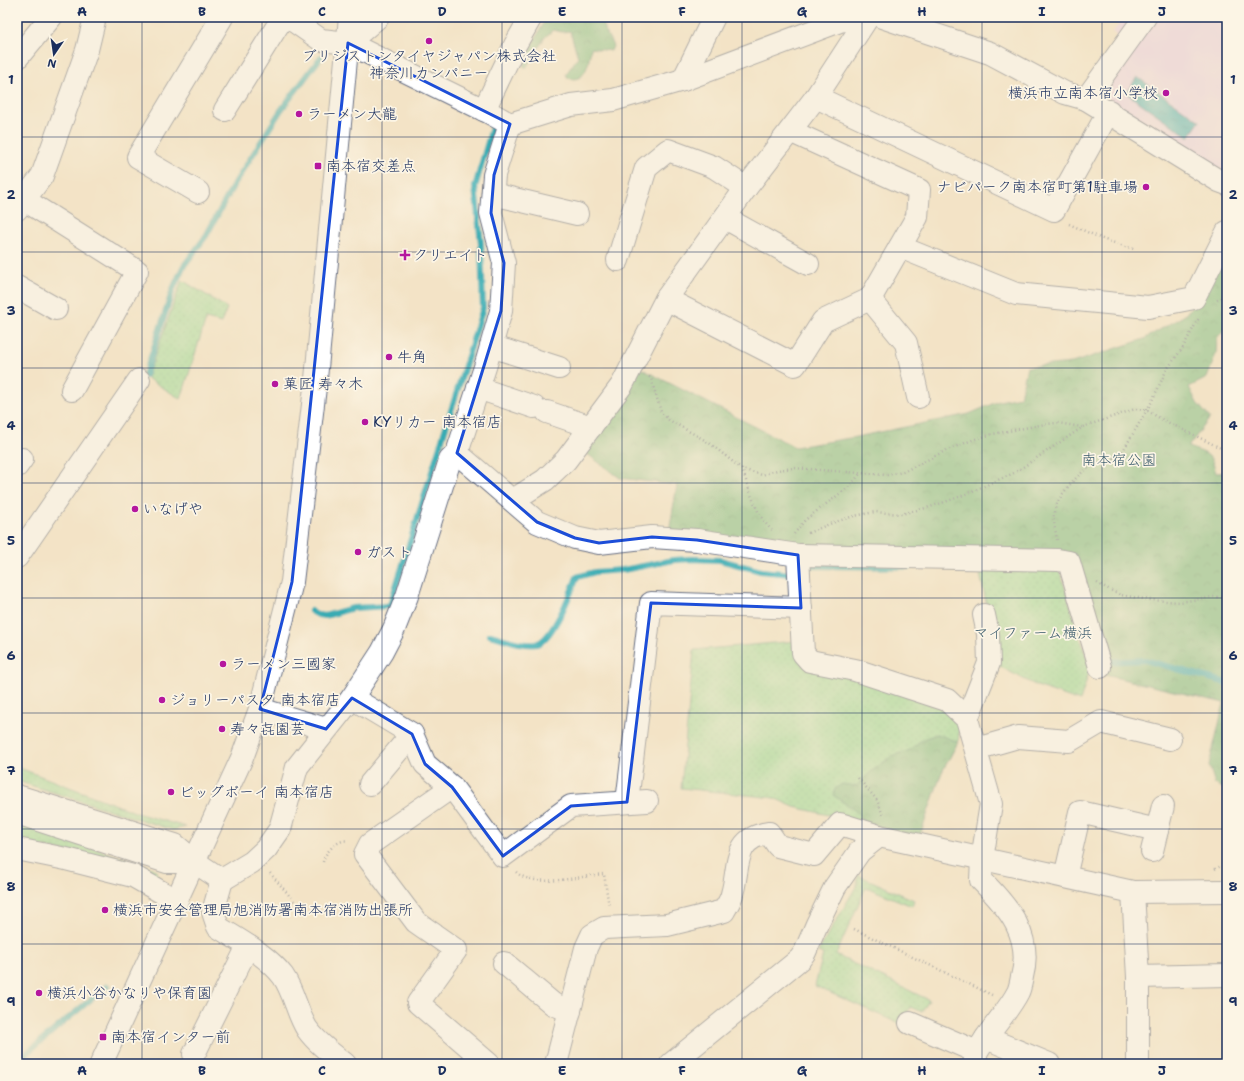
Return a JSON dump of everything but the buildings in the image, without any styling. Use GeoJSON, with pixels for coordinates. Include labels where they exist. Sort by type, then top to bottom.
{"type":"FeatureCollection","features":[{"type":"Feature","properties":{"kind":"main road"},"geometry":{"type":"LineString","coordinates":[[17,58],[51,17]]}},
{"type":"Feature","properties":{"kind":"main road"},"geometry":{"type":"LineString","coordinates":[[72,390],[137,271],[20,204],[42,176],[87,50],[95,17]]}},
{"type":"Feature","properties":{"kind":"main road"},"geometry":{"type":"LineString","coordinates":[[198,192],[138,157],[222,17]]}},
{"type":"Feature","properties":{"kind":"main road"},"geometry":{"type":"LineString","coordinates":[[225,110],[283,17]]}},
{"type":"Feature","properties":{"kind":"main road"},"geometry":{"type":"LineString","coordinates":[[288,17],[321,40],[348,43],[497,117],[612,100],[683,80],[840,21],[864,17]]}},
{"type":"Feature","properties":{"kind":"main road"},"geometry":{"type":"LineString","coordinates":[[101,1064],[177,902],[242,758],[260,709],[292,582],[316,379],[350,17]]}},
{"type":"Feature","properties":{"kind":"main road"},"geometry":{"type":"LineString","coordinates":[[348,43],[378,17]]}},
{"type":"Feature","properties":{"kind":"main road"},"geometry":{"type":"LineString","coordinates":[[345,1064],[322,1046],[307,1028],[283,977],[248,946],[218,927],[213,912],[222,880],[256,858],[266,849],[280,829],[297,766],[352,698],[382,652],[394,629],[419,564],[450,460],[457,452],[501,311],[504,263],[491,213],[497,117],[515,45],[531,17]]}},
{"type":"Feature","properties":{"kind":"main road"},"geometry":{"type":"LineString","coordinates":[[683,80],[714,17]]}},
{"type":"Feature","properties":{"kind":"main road"},"geometry":{"type":"LineString","coordinates":[[513,500],[545,480],[566,460],[622,385],[666,299],[746,188],[816,97],[868,17]]}},
{"type":"Feature","properties":{"kind":"main road"},"geometry":{"type":"LineString","coordinates":[[882,17],[990,53],[1065,93],[1086,99],[1227,184]]}},
{"type":"Feature","properties":{"kind":"main road"},"geometry":{"type":"LineString","coordinates":[[1086,99],[1145,17]]}},
{"type":"Feature","properties":{"kind":"main road"},"geometry":{"type":"LineString","coordinates":[[816,97],[1054,210],[1108,111]]}},
{"type":"Feature","properties":{"kind":"main road"},"geometry":{"type":"LineString","coordinates":[[666,299],[794,366],[823,321],[870,299],[918,217],[919,190],[790,132]]}},
{"type":"Feature","properties":{"kind":"main road"},"geometry":{"type":"LineString","coordinates":[[618,260],[646,168],[668,150],[714,167],[746,188]]}},
{"type":"Feature","properties":{"kind":"main road"},"geometry":{"type":"LineString","coordinates":[[493,194],[577,214]]}},
{"type":"Feature","properties":{"kind":"main road"},"geometry":{"type":"LineString","coordinates":[[725,218],[808,264]]}},
{"type":"Feature","properties":{"kind":"main road"},"geometry":{"type":"LineString","coordinates":[[900,247],[1016,294],[1148,307],[1194,298],[1227,232]]}},
{"type":"Feature","properties":{"kind":"main road"},"geometry":{"type":"LineString","coordinates":[[17,287],[56,309]]}},
{"type":"Feature","properties":{"kind":"main road"},"geometry":{"type":"LineString","coordinates":[[870,299],[906,343],[918,397]]}},
{"type":"Feature","properties":{"kind":"main road"},"geometry":{"type":"LineString","coordinates":[[491,346],[559,368]]}},
{"type":"Feature","properties":{"kind":"main road"},"geometry":{"type":"LineString","coordinates":[[17,558],[139,380]]}},
{"type":"Feature","properties":{"kind":"main road"},"geometry":{"type":"LineString","coordinates":[[478,388],[591,427]]}},
{"type":"Feature","properties":{"kind":"main road"},"geometry":{"type":"LineString","coordinates":[[457,452],[537,522],[575,538],[599,542],[652,537],[976,558],[1058,560],[1063,554]]}},
{"type":"Feature","properties":{"kind":"main road"},"geometry":{"type":"LineString","coordinates":[[796,546],[803,653],[810,661],[854,670],[947,700],[967,719],[991,804],[982,859],[981,880],[1003,902],[1019,929],[1023,943],[1024,969],[1018,992],[979,1051]]}},
{"type":"Feature","properties":{"kind":"main road"},"geometry":{"type":"LineString","coordinates":[[1063,554],[1100,668]]}},
{"type":"Feature","properties":{"kind":"main road"},"geometry":{"type":"LineString","coordinates":[[352,698],[412,734],[425,764],[452,787],[503,856],[571,806],[637,802],[651,603],[801,608]]}},
{"type":"Feature","properties":{"kind":"main road"},"geometry":{"type":"LineString","coordinates":[[967,719],[989,663],[988,634],[984,615]]}},
{"type":"Feature","properties":{"kind":"main road"},"geometry":{"type":"LineString","coordinates":[[260,709],[326,729]]}},
{"type":"Feature","properties":{"kind":"main road"},"geometry":{"type":"LineString","coordinates":[[976,749],[1018,738],[1069,741],[1101,722],[1170,739]]}},
{"type":"Feature","properties":{"kind":"main road"},"geometry":{"type":"LineString","coordinates":[[370,784],[412,734]]}},
{"type":"Feature","properties":{"kind":"main road"},"geometry":{"type":"LineString","coordinates":[[452,787],[370,844],[365,854],[416,922],[456,950],[418,1003],[489,1064]]}},
{"type":"Feature","properties":{"kind":"main road"},"geometry":{"type":"LineString","coordinates":[[17,796],[175,845],[195,862],[222,880]]}},
{"type":"Feature","properties":{"kind":"main road"},"geometry":{"type":"LineString","coordinates":[[1065,877],[1080,812],[1155,841],[1163,806]]}},
{"type":"Feature","properties":{"kind":"main road"},"geometry":{"type":"LineString","coordinates":[[17,813],[167,862],[195,862]]}},
{"type":"Feature","properties":{"kind":"main road"},"geometry":{"type":"LineString","coordinates":[[556,1064],[589,941],[592,935],[604,928],[667,925],[724,911],[732,894],[739,852],[757,834],[769,833],[778,846],[814,855],[840,824],[879,836],[1133,892],[1227,891]]}},
{"type":"Feature","properties":{"kind":"main road"},"geometry":{"type":"LineString","coordinates":[[671,1064],[800,959],[806,952],[816,924],[835,887],[860,851],[879,836]]}},
{"type":"Feature","properties":{"kind":"main road"},"geometry":{"type":"LineString","coordinates":[[17,849],[66,859],[133,876],[177,902]]}},
{"type":"Feature","properties":{"kind":"main road"},"geometry":{"type":"LineString","coordinates":[[1133,892],[1138,977],[1138,1064]]}},
{"type":"Feature","properties":{"kind":"main road"},"geometry":{"type":"LineString","coordinates":[[194,1054],[248,946]]}},
{"type":"Feature","properties":{"kind":"main road"},"geometry":{"type":"LineString","coordinates":[[504,963],[553,1004],[570,1011]]}},
{"type":"Feature","properties":{"kind":"main road"},"geometry":{"type":"LineString","coordinates":[[1138,977],[1227,975]]}},
{"type":"Feature","properties":{"kind":"main road"},"geometry":{"type":"LineString","coordinates":[[910,1023],[979,1051],[1049,1064]]}},
{"type":"Feature","properties":{"kind":"path"},"geometry":{"type":"LineString","coordinates":[[1054,210],[1064,222],[1080,230],[1134,249]]}},
{"type":"Feature","properties":{"kind":"path"},"geometry":{"type":"LineString","coordinates":[[1194,298],[1205,307],[1182,349],[1167,370],[1162,383],[1120,456],[1105,459],[1085,469],[1078,475],[1062,496],[1053,515],[1063,554],[1092,580],[1120,595],[1180,602],[1213,597],[1227,597]]}},
{"type":"Feature","properties":{"kind":"path"},"geometry":{"type":"LineString","coordinates":[[651,378],[661,412],[669,420],[708,442],[742,469],[762,475],[777,470],[794,468],[886,475],[903,472],[961,444],[993,434],[1045,424],[1058,423],[1083,427]]}},
{"type":"Feature","properties":{"kind":"path"},"geometry":{"type":"LineString","coordinates":[[805,535],[832,523],[854,516],[874,512],[901,514],[930,507],[959,497],[1014,473],[1083,427],[1135,409],[1146,410],[1163,420],[1227,451]]}},
{"type":"Feature","properties":{"kind":"path"},"geometry":{"type":"LineString","coordinates":[[742,469],[753,499],[763,517],[770,528],[778,533]]}},
{"type":"Feature","properties":{"kind":"path"},"geometry":{"type":"LineString","coordinates":[[796,546],[794,531],[805,520],[850,486],[861,474]]}},
{"type":"Feature","properties":{"kind":"path"},"geometry":{"type":"LineString","coordinates":[[858,778],[877,800],[883,816],[879,836]]}},
{"type":"Feature","properties":{"kind":"path"},"geometry":{"type":"LineString","coordinates":[[323,862],[324,858],[337,842],[346,840]]}},
{"type":"Feature","properties":{"kind":"path"},"geometry":{"type":"LineString","coordinates":[[503,856],[519,875],[529,880],[542,881],[604,874],[612,928]]}},
{"type":"Feature","properties":{"kind":"path"},"geometry":{"type":"LineString","coordinates":[[256,858],[306,915]]}},
{"type":"Feature","properties":{"kind":"path"},"geometry":{"type":"LineString","coordinates":[[854,930],[1010,1004]]}},
{"type":"Feature","properties":{"kind":"highlighted area"},"geometry":{"type":"Polygon","coordinates":[[[348,43],[510,124],[494,175],[491,213],[504,263],[501,311],[457,453],[537,522],[575,538],[599,543],[652,537],[697,540],[798,555],[801,608],[651,603],[627,802],[571,806],[503,856],[452,787],[425,764],[412,734],[352,698],[326,729],[260,709],[292,582],[348,43]]]}},
{"type":"Feature","properties":{"kind":"shaded area","name":"横浜市立南本宿小学校"},"geometry":{"type":"Polygon","coordinates":[[[1124,17],[1227,17],[1227,173],[1112,102],[1097,85],[1121,39],[1113,32],[1124,17]]]}},
{"type":"Feature","properties":{"kind":"green space"},"geometry":{"type":"Polygon","coordinates":[[[547,17],[588,17],[591,23],[600,20],[613,46],[611,51],[591,48],[588,64],[583,74],[579,78],[568,78],[566,74],[578,57],[570,31],[562,32],[553,30],[545,37],[526,68],[523,66],[530,48],[547,17]]]}},
{"type":"Feature","properties":{"kind":"green space","name":"南本宿公園"},"geometry":{"type":"Polygon","coordinates":[[[1227,242],[1227,326],[1217,338],[1216,354],[1207,378],[1189,387],[1197,403],[1210,418],[1188,447],[1200,451],[1210,457],[1216,473],[1227,472],[1227,790],[1215,784],[1209,765],[1224,703],[1105,675],[1069,554],[839,549],[669,532],[677,485],[620,478],[583,451],[636,366],[795,447],[856,437],[969,414],[999,401],[1020,397],[1027,367],[1072,363],[1144,339],[1185,315],[1195,302],[1227,242]]]}},
{"type":"Feature","properties":{"kind":"green space"},"geometry":{"type":"Polygon","coordinates":[[[182,280],[227,308],[221,323],[206,319],[181,399],[147,378],[182,280]]]}},
{"type":"Feature","properties":{"kind":"green space","name":"マイファーム横浜"},"geometry":{"type":"Polygon","coordinates":[[[1051,568],[1060,572],[1090,669],[1080,701],[1037,686],[991,662],[986,602],[979,569],[1051,568]]]}},
{"type":"Feature","properties":{"kind":"green space"},"geometry":{"type":"Polygon","coordinates":[[[797,641],[798,657],[942,708],[960,725],[958,742],[942,772],[881,827],[794,807],[774,798],[681,788],[694,650],[797,641]]]}},
{"type":"Feature","properties":{"kind":"green space"},"geometry":{"type":"Polygon","coordinates":[[[937,734],[958,742],[942,772],[919,838],[864,823],[857,812],[833,795],[835,789],[842,784],[856,786],[872,771],[892,756],[910,750],[923,739],[937,734]]]}},
{"type":"Feature","properties":{"kind":"green space"},"geometry":{"type":"Polygon","coordinates":[[[17,767],[140,814],[186,827],[173,830],[17,781],[17,767]]]}},
{"type":"Feature","properties":{"kind":"green space"},"geometry":{"type":"Polygon","coordinates":[[[17,822],[155,869],[162,884],[157,883],[151,872],[138,865],[17,842],[17,822]]]}},
{"type":"Feature","properties":{"kind":"green space"},"geometry":{"type":"Polygon","coordinates":[[[858,875],[914,900],[912,906],[866,887],[836,955],[929,1000],[922,1012],[910,1007],[902,1025],[815,986],[823,954],[818,952],[857,885],[858,875]]]}},
{"type":"Feature","properties":{"kind":"water"},"geometry":{"type":"Polygon","coordinates":[[[1137,77],[1200,121],[1189,137],[1126,93],[1137,77]]]}},
{"type":"Feature","properties":{"kind":"waterway"},"geometry":{"type":"LineString","coordinates":[[142,377],[145,375],[173,289],[183,267],[206,236],[233,186],[281,110],[321,57]]}},
{"type":"Feature","properties":{"kind":"waterway"},"geometry":{"type":"LineString","coordinates":[[311,611],[318,615],[325,616],[353,608],[390,606],[483,308],[481,244],[475,187],[494,121]]}},
{"type":"Feature","properties":{"kind":"waterway"},"geometry":{"type":"LineString","coordinates":[[490,635],[525,644],[536,644],[542,641],[549,634],[561,615],[577,577],[595,572],[623,570],[674,560],[692,559],[720,560],[761,571],[794,573]]}},
{"type":"Feature","properties":{"kind":"waterway"},"geometry":{"type":"LineString","coordinates":[[803,569],[812,566],[909,567]]}},
{"type":"Feature","properties":{"kind":"waterway"},"geometry":{"type":"LineString","coordinates":[[1102,662],[1145,660],[1227,683]]}},
{"type":"Feature","properties":{"kind":"waterway"},"geometry":{"type":"LineString","coordinates":[[17,1061],[107,986]]}},
{"type":"Feature","properties":{"kind":"place","name":"ブリジストンタイヤジャパン株式会社 神奈川カンパニー"},"geometry":{"type":"Point","coordinates":[429,41]}},
{"type":"Feature","properties":{"kind":"place","name":"横浜市立南本宿小学校"},"geometry":{"type":"Point","coordinates":[1166,93]}},
{"type":"Feature","properties":{"kind":"place","name":"ラーメン大龍"},"geometry":{"type":"Point","coordinates":[299,114]}},
{"type":"Feature","properties":{"kind":"place","name":"南本宿交差点"},"geometry":{"type":"Point","coordinates":[318,166]}},
{"type":"Feature","properties":{"kind":"place","name":"ナビパーク南本宿町第1駐車場"},"geometry":{"type":"Point","coordinates":[1146,187]}},
{"type":"Feature","properties":{"kind":"place","name":"クリエイト"},"geometry":{"type":"Point","coordinates":[405,255]}},
{"type":"Feature","properties":{"kind":"place","name":"牛角"},"geometry":{"type":"Point","coordinates":[389,357]}},
{"type":"Feature","properties":{"kind":"place","name":"菓匠 寿々木"},"geometry":{"type":"Point","coordinates":[275,384]}},
{"type":"Feature","properties":{"kind":"place","name":"KYリカー 南本宿店"},"geometry":{"type":"Point","coordinates":[365,422]}},
{"type":"Feature","properties":{"kind":"place","name":"いなげや"},"geometry":{"type":"Point","coordinates":[135,509]}},
{"type":"Feature","properties":{"kind":"place","name":"ガスト"},"geometry":{"type":"Point","coordinates":[358,552]}},
{"type":"Feature","properties":{"kind":"place","name":"ラーメン三國家"},"geometry":{"type":"Point","coordinates":[223,664]}},
{"type":"Feature","properties":{"kind":"place","name":"ジョリーパスタ 南本宿店"},"geometry":{"type":"Point","coordinates":[162,700]}},
{"type":"Feature","properties":{"kind":"place","name":"寿々㐂園芸"},"geometry":{"type":"Point","coordinates":[222,729]}},
{"type":"Feature","properties":{"kind":"place","name":"ビッグボーイ 南本宿店"},"geometry":{"type":"Point","coordinates":[171,792]}},
{"type":"Feature","properties":{"kind":"place","name":"横浜市安全管理局旭消防署南本宿消防出張所"},"geometry":{"type":"Point","coordinates":[105,910]}},
{"type":"Feature","properties":{"kind":"place","name":"横浜小谷かなりや保育園"},"geometry":{"type":"Point","coordinates":[39,993]}},
{"type":"Feature","properties":{"kind":"place","name":"南本宿インター前"},"geometry":{"type":"Point","coordinates":[103,1037]}}]}
